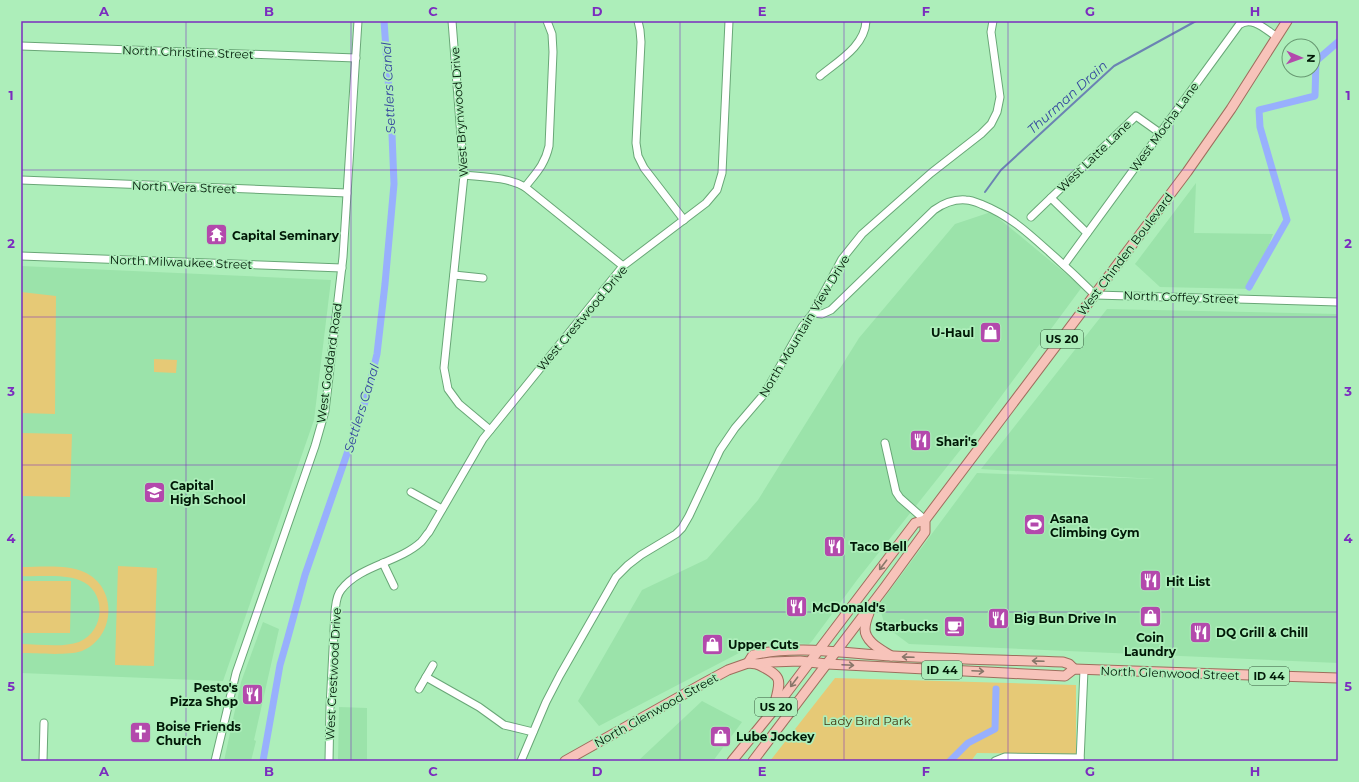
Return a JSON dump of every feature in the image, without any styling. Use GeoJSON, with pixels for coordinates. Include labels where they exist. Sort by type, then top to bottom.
{"type":"FeatureCollection","features":[{"type":"Feature","properties":{"kind":"main road","name":"West Chinden Boulevard"},"geometry":{"type":"LineString","coordinates":[[753,761],[869,610],[925,532],[926,520],[1191,166],[1231,109],[1287,21]]}},
{"type":"Feature","properties":{"kind":"main road","name":"West Chinden Boulevard"},"geometry":{"type":"LineString","coordinates":[[732,761],[772,712],[915,523],[926,520]]}},
{"type":"Feature","properties":{"kind":"main road"},"geometry":{"type":"LineString","coordinates":[[869,610],[865,630],[867,637],[875,645],[892,656]]}},
{"type":"Feature","properties":{"kind":"main road","name":"North Glenwood Street"},"geometry":{"type":"LineString","coordinates":[[752,664],[753,655],[783,650],[892,656],[1063,662],[1069,664],[1074,670]]}},
{"type":"Feature","properties":{"kind":"main road","name":"North Glenwood Street"},"geometry":{"type":"LineString","coordinates":[[566,761],[728,670],[752,664],[771,662],[809,662],[1065,676],[1074,670],[1084,670],[1338,678]]}},
{"type":"Feature","properties":{"kind":"main road"},"geometry":{"type":"LineString","coordinates":[[752,664],[771,671],[778,678],[780,685],[772,712]]}},
{"type":"Feature","properties":{"kind":"street","name":"West Goddard Road"},"geometry":{"type":"LineString","coordinates":[[215,761],[236,673],[315,446],[325,411],[342,268],[358,21]]}},
{"type":"Feature","properties":{"kind":"street","name":"West Brynwood Drive"},"geometry":{"type":"LineString","coordinates":[[452,21],[464,175],[444,368],[448,389],[459,404],[490,430]]}},
{"type":"Feature","properties":{"kind":"street"},"geometry":{"type":"LineString","coordinates":[[525,187],[540,169],[546,158],[549,146],[553,52],[552,34],[547,21]]}},
{"type":"Feature","properties":{"kind":"street"},"geometry":{"type":"LineString","coordinates":[[638,21],[641,42],[636,143],[638,156],[644,168],[684,220]]}},
{"type":"Feature","properties":{"kind":"street","name":"West Crestwood Drive"},"geometry":{"type":"LineString","coordinates":[[329,761],[330,707],[336,600],[340,592],[347,583],[358,575],[411,549],[421,542],[429,532],[483,439],[623,266],[706,203],[717,190],[722,173],[729,21]]}},
{"type":"Feature","properties":{"kind":"street"},"geometry":{"type":"LineString","coordinates":[[820,76],[856,46],[862,38],[866,21]]}},
{"type":"Feature","properties":{"kind":"street","name":"North Mountain View Drive"},"geometry":{"type":"LineString","coordinates":[[520,761],[546,702],[560,675],[616,577],[641,555],[676,534],[682,528],[720,450],[735,428],[765,393],[802,327],[813,312],[842,259],[862,234],[931,173],[982,134],[992,124],[997,112],[1000,97],[991,32],[993,21]]}},
{"type":"Feature","properties":{"kind":"street","name":"West Mocha Lane"},"geometry":{"type":"LineString","coordinates":[[1064,265],[1240,24],[1247,21],[1253,22],[1277,37]]}},
{"type":"Feature","properties":{"kind":"street","name":"North Christine Street"},"geometry":{"type":"LineString","coordinates":[[21,46],[356,58]]}},
{"type":"Feature","properties":{"kind":"street","name":"West Latte Lane"},"geometry":{"type":"LineString","coordinates":[[1031,217],[1136,116],[1160,133]]}},
{"type":"Feature","properties":{"kind":"street"},"geometry":{"type":"LineString","coordinates":[[464,175],[506,180],[516,182],[525,187],[623,266]]}},
{"type":"Feature","properties":{"kind":"street","name":"North Vera Street"},"geometry":{"type":"LineString","coordinates":[[21,180],[347,193]]}},
{"type":"Feature","properties":{"kind":"street"},"geometry":{"type":"LineString","coordinates":[[1051,198],[1087,233]]}},
{"type":"Feature","properties":{"kind":"street"},"geometry":{"type":"LineString","coordinates":[[813,312],[822,314],[831,310],[934,210],[951,201],[966,200],[995,210],[1022,227],[1095,295]]}},
{"type":"Feature","properties":{"kind":"street","name":"North Milwaukee Street"},"geometry":{"type":"LineString","coordinates":[[21,256],[342,268]]}},
{"type":"Feature","properties":{"kind":"street"},"geometry":{"type":"LineString","coordinates":[[454,275],[483,278]]}},
{"type":"Feature","properties":{"kind":"street","name":"North Coffey Street"},"geometry":{"type":"LineString","coordinates":[[1095,295],[1338,302]]}},
{"type":"Feature","properties":{"kind":"street"},"geometry":{"type":"LineString","coordinates":[[885,443],[896,492],[900,498],[926,520]]}},
{"type":"Feature","properties":{"kind":"street"},"geometry":{"type":"LineString","coordinates":[[411,492],[442,509]]}},
{"type":"Feature","properties":{"kind":"street"},"geometry":{"type":"LineString","coordinates":[[383,563],[394,586]]}},
{"type":"Feature","properties":{"kind":"street"},"geometry":{"type":"LineString","coordinates":[[419,689],[433,665]]}},
{"type":"Feature","properties":{"kind":"street"},"geometry":{"type":"LineString","coordinates":[[995,761],[1005,757],[1080,760],[1084,670]]}},
{"type":"Feature","properties":{"kind":"street"},"geometry":{"type":"LineString","coordinates":[[426,677],[479,707],[504,725],[533,732]]}},
{"type":"Feature","properties":{"kind":"street"},"geometry":{"type":"LineString","coordinates":[[43,761],[44,723]]}},
{"type":"Feature","properties":{"kind":"shaded area"},"geometry":{"type":"Polygon","coordinates":[[[1196,183],[1194,233],[1273,234],[1252,289],[1160,287],[1135,264],[1196,183]]]}},
{"type":"Feature","properties":{"kind":"shaded area"},"geometry":{"type":"Polygon","coordinates":[[[991,212],[1082,287],[977,429],[857,580],[809,644],[762,641],[599,726],[578,701],[642,590],[707,559],[758,500],[859,338],[955,224],[991,212]]]}},
{"type":"Feature","properties":{"kind":"shaded area","name":"Capital High School"},"geometry":{"type":"Polygon","coordinates":[[[21,266],[331,280],[314,420],[223,681],[21,673],[21,266]]]}},
{"type":"Feature","properties":{"kind":"shaded area"},"geometry":{"type":"Polygon","coordinates":[[[1107,309],[1338,314],[1338,663],[909,644],[885,626],[879,605],[977,473],[1155,479],[981,469],[1107,309]]]}},
{"type":"Feature","properties":{"kind":"shaded area"},"geometry":{"type":"Polygon","coordinates":[[[263,622],[279,629],[254,740],[256,741],[251,761],[224,761],[241,682],[263,622]]]}},
{"type":"Feature","properties":{"kind":"shaded area"},"geometry":{"type":"Polygon","coordinates":[[[702,701],[742,722],[713,761],[638,761],[702,701]]]}},
{"type":"Feature","properties":{"kind":"shaded area"},"geometry":{"type":"Polygon","coordinates":[[[339,707],[367,708],[367,761],[338,761],[339,707]]]}},
{"type":"Feature","properties":{"kind":"green space"},"geometry":{"type":"Polygon","coordinates":[[[21,292],[56,296],[55,414],[21,413],[21,292]]]}},
{"type":"Feature","properties":{"kind":"green space"},"geometry":{"type":"Polygon","coordinates":[[[154,359],[177,360],[176,373],[154,372],[154,359]]]}},
{"type":"Feature","properties":{"kind":"green space"},"geometry":{"type":"Polygon","coordinates":[[[21,433],[72,434],[70,497],[21,496],[21,433]]]}},
{"type":"Feature","properties":{"kind":"green space"},"geometry":{"type":"Polygon","coordinates":[[[53,566],[77,569],[95,579],[103,589],[107,600],[108,612],[107,624],[101,635],[93,644],[82,651],[75,653],[21,653],[21,644],[66,645],[79,642],[88,637],[94,629],[100,611],[95,592],[88,585],[73,578],[58,576],[21,576],[21,567],[53,566]]]}},
{"type":"Feature","properties":{"kind":"green space"},"geometry":{"type":"Polygon","coordinates":[[[118,566],[157,568],[154,666],[115,665],[118,566]]]}},
{"type":"Feature","properties":{"kind":"green space"},"geometry":{"type":"Polygon","coordinates":[[[21,581],[71,581],[70,633],[21,633],[21,581]]]}},
{"type":"Feature","properties":{"kind":"green space","name":"Lady Bird Park"},"geometry":{"type":"Polygon","coordinates":[[[835,678],[1076,685],[1076,754],[977,753],[971,761],[770,761],[835,678]]]}},
{"type":"Feature","properties":{"kind":"waterway","name":"Settlers Canal"},"geometry":{"type":"LineString","coordinates":[[263,761],[280,665],[305,575],[366,399],[377,354],[394,184],[384,21]]}},
{"type":"Feature","properties":{"kind":"waterway","name":"Thurman Drain"},"geometry":{"type":"LineString","coordinates":[[985,192],[1001,170],[1114,66],[1196,21]]}},
{"type":"Feature","properties":{"kind":"waterway"},"geometry":{"type":"LineString","coordinates":[[1249,287],[1287,220],[1260,127],[1259,110],[1315,96],[1316,61],[1338,42]]}},
{"type":"Feature","properties":{"kind":"waterway"},"geometry":{"type":"LineString","coordinates":[[950,761],[968,743],[995,729],[996,689]]}},
{"type":"Feature","properties":{"kind":"place","name":"Capital Seminary"},"geometry":{"type":"Point","coordinates":[217,235]}},
{"type":"Feature","properties":{"kind":"place","name":"U-Haul"},"geometry":{"type":"Point","coordinates":[990,332]}},
{"type":"Feature","properties":{"kind":"place","name":"Shari's"},"geometry":{"type":"Point","coordinates":[920,441]}},
{"type":"Feature","properties":{"kind":"place","name":"Capital High School"},"geometry":{"type":"Point","coordinates":[155,492]}},
{"type":"Feature","properties":{"kind":"place","name":"Asana Climbing Gym"},"geometry":{"type":"Point","coordinates":[1035,525]}},
{"type":"Feature","properties":{"kind":"place","name":"Taco Bell"},"geometry":{"type":"Point","coordinates":[834,546]}},
{"type":"Feature","properties":{"kind":"place","name":"Hit List"},"geometry":{"type":"Point","coordinates":[1151,581]}},
{"type":"Feature","properties":{"kind":"place","name":"McDonald's"},"geometry":{"type":"Point","coordinates":[797,607]}},
{"type":"Feature","properties":{"kind":"place","name":"Coin Laundry"},"geometry":{"type":"Point","coordinates":[1150,616]}},
{"type":"Feature","properties":{"kind":"place","name":"Big Bun Drive In"},"geometry":{"type":"Point","coordinates":[999,618]}},
{"type":"Feature","properties":{"kind":"place","name":"Starbucks"},"geometry":{"type":"Point","coordinates":[954,626]}},
{"type":"Feature","properties":{"kind":"place","name":"DQ Grill & Chill"},"geometry":{"type":"Point","coordinates":[1200,632]}},
{"type":"Feature","properties":{"kind":"place","name":"Upper Cuts"},"geometry":{"type":"Point","coordinates":[713,644]}},
{"type":"Feature","properties":{"kind":"place","name":"Pesto's Pizza Shop"},"geometry":{"type":"Point","coordinates":[253,694]}},
{"type":"Feature","properties":{"kind":"place","name":"Boise Friends Church"},"geometry":{"type":"Point","coordinates":[141,733]}},
{"type":"Feature","properties":{"kind":"place","name":"Lube Jockey"},"geometry":{"type":"Point","coordinates":[720,736]}}]}
